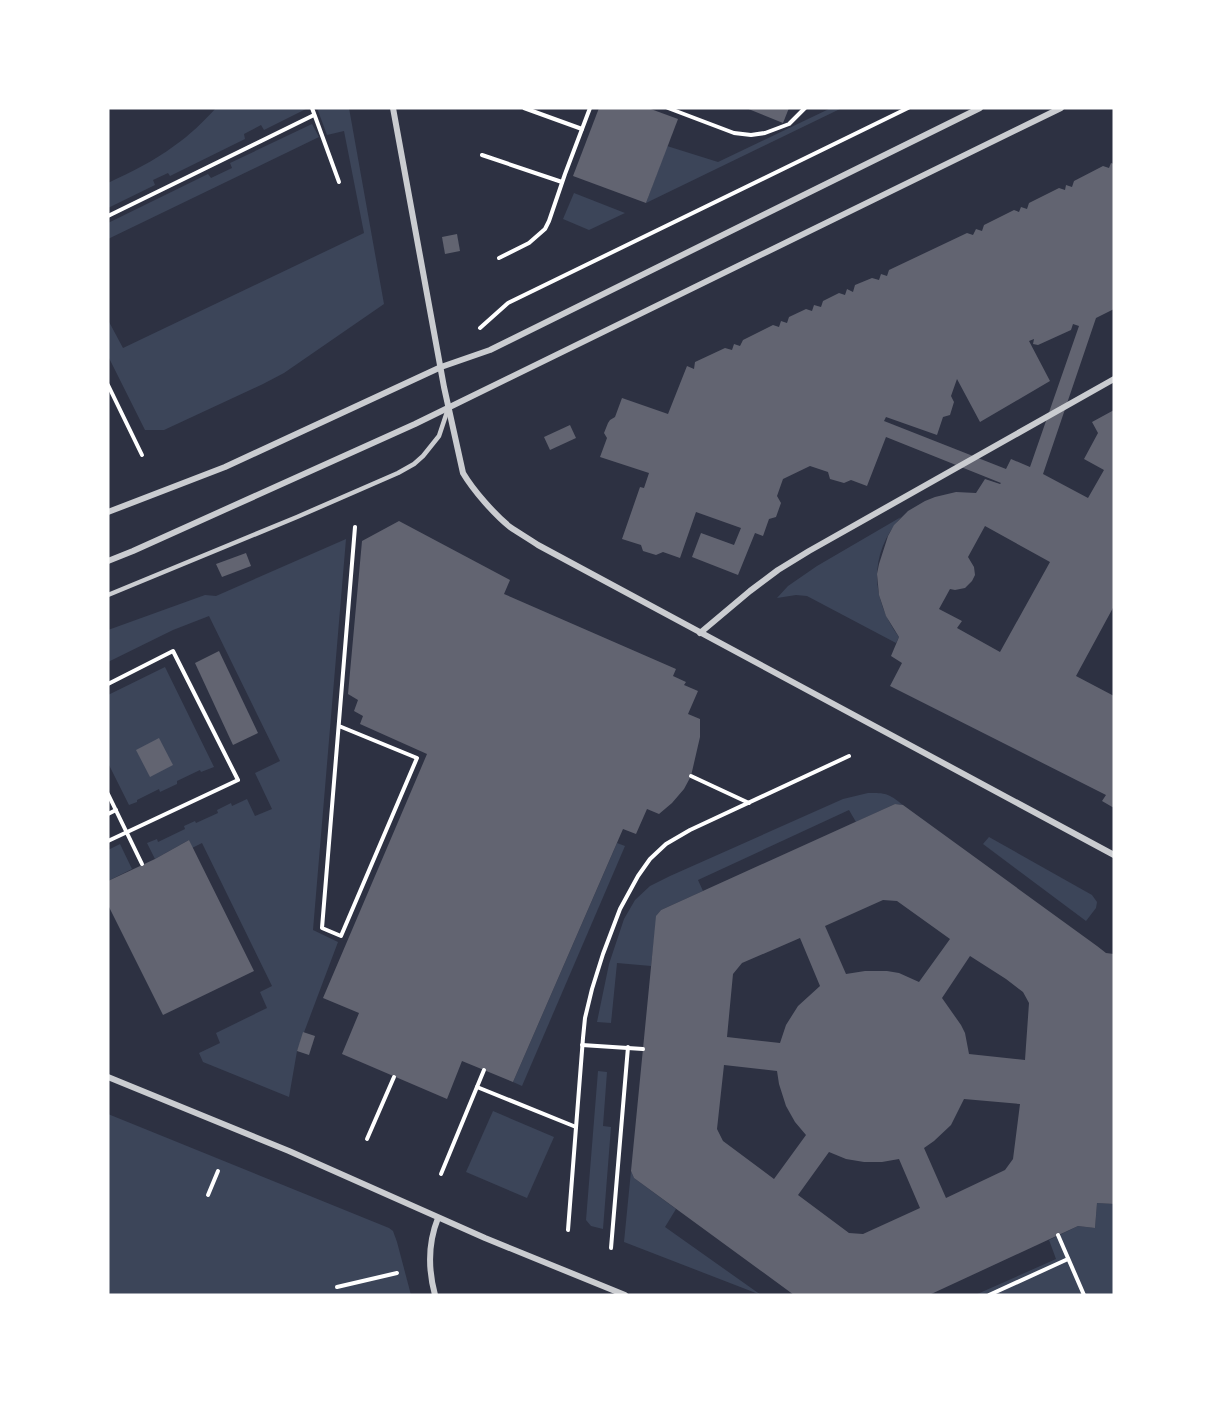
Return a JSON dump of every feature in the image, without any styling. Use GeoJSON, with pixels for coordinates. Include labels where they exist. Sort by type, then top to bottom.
{"type":"FeatureCollection","features":[{"type":"Feature","properties":{"kind":"street"},"geometry":{"type":"LineString","coordinates":[[393,108],[448,408],[463,472],[469,483],[509,526],[538,545],[1114,855]]}},
{"type":"Feature","properties":{"kind":"street"},"geometry":{"type":"LineString","coordinates":[[108,512],[225,467],[441,367],[490,350],[980,108]]}},
{"type":"Feature","properties":{"kind":"street"},"geometry":{"type":"LineString","coordinates":[[108,561],[448,408],[1061,108]]}},
{"type":"Feature","properties":{"kind":"street"},"geometry":{"type":"LineString","coordinates":[[700,633],[785,565],[1114,379]]}},
{"type":"Feature","properties":{"kind":"street"},"geometry":{"type":"LineString","coordinates":[[108,1077],[289,1151],[438,1218],[625,1295]]}},
{"type":"Feature","properties":{"kind":"street"},"geometry":{"type":"LineString","coordinates":[[435,1295],[430,1273],[430,1251],[431,1239],[438,1218]]}},
{"type":"Feature","properties":{"kind":"lane"},"geometry":{"type":"LineString","coordinates":[[108,595],[398,473],[423,456],[439,436],[448,408]]}},
{"type":"Feature","properties":{"kind":"path"},"geometry":{"type":"LineString","coordinates":[[312,108],[339,182]]}},
{"type":"Feature","properties":{"kind":"path"},"geometry":{"type":"LineString","coordinates":[[524,108],[582,129]]}},
{"type":"Feature","properties":{"kind":"path"},"geometry":{"type":"LineString","coordinates":[[499,258],[529,243],[545,229],[590,108]]}},
{"type":"Feature","properties":{"kind":"path"},"geometry":{"type":"LineString","coordinates":[[668,108],[734,133],[751,135],[765,133],[789,124],[805,108]]}},
{"type":"Feature","properties":{"kind":"path"},"geometry":{"type":"LineString","coordinates":[[508,303],[908,108]]}},
{"type":"Feature","properties":{"kind":"path"},"geometry":{"type":"LineString","coordinates":[[108,216],[314,115]]}},
{"type":"Feature","properties":{"kind":"path"},"geometry":{"type":"LineString","coordinates":[[482,155],[562,182]]}},
{"type":"Feature","properties":{"kind":"path"},"geometry":{"type":"LineString","coordinates":[[108,385],[142,455]]}},
{"type":"Feature","properties":{"kind":"path"},"geometry":{"type":"LineString","coordinates":[[339,726],[417,758],[341,936],[322,928],[355,527]]}},
{"type":"Feature","properties":{"kind":"path"},"geometry":{"type":"LineString","coordinates":[[108,684],[174,651],[238,780],[108,840]]}},
{"type":"Feature","properties":{"kind":"path"},"geometry":{"type":"LineString","coordinates":[[568,1230],[585,1018],[603,954],[620,909],[638,876],[650,859],[666,844],[690,830],[849,756]]}},
{"type":"Feature","properties":{"kind":"path"},"geometry":{"type":"LineString","coordinates":[[691,776],[749,803]]}},
{"type":"Feature","properties":{"kind":"path"},"geometry":{"type":"LineString","coordinates":[[108,794],[142,864]]}},
{"type":"Feature","properties":{"kind":"path"},"geometry":{"type":"LineString","coordinates":[[108,813],[116,810]]}},
{"type":"Feature","properties":{"kind":"path"},"geometry":{"type":"LineString","coordinates":[[582,1045],[643,1048]]}},
{"type":"Feature","properties":{"kind":"path"},"geometry":{"type":"LineString","coordinates":[[612,1248],[628,1047]]}},
{"type":"Feature","properties":{"kind":"path"},"geometry":{"type":"LineString","coordinates":[[441,1174],[484,1070]]}},
{"type":"Feature","properties":{"kind":"path"},"geometry":{"type":"LineString","coordinates":[[367,1139],[394,1077]]}},
{"type":"Feature","properties":{"kind":"path"},"geometry":{"type":"LineString","coordinates":[[477,1087],[576,1127]]}},
{"type":"Feature","properties":{"kind":"path"},"geometry":{"type":"LineString","coordinates":[[208,1195],[218,1171]]}},
{"type":"Feature","properties":{"kind":"path"},"geometry":{"type":"LineString","coordinates":[[1058,1236],[1084,1295]]}},
{"type":"Feature","properties":{"kind":"path"},"geometry":{"type":"LineString","coordinates":[[989,1295],[1068,1259]]}},
{"type":"Feature","properties":{"kind":"path"},"geometry":{"type":"LineString","coordinates":[[338,1287],[397,1273]]}},
{"type":"Feature","properties":{"kind":"shaded area"},"geometry":{"type":"Polygon","coordinates":[[[216,108],[306,109],[264,130],[261,125],[244,134],[245,139],[170,176],[168,173],[153,180],[155,185],[108,208],[108,183],[142,166],[180,142],[216,108]]]}},
{"type":"Feature","properties":{"kind":"shaded area"},"geometry":{"type":"Polygon","coordinates":[[[317,108],[349,108],[384,304],[284,373],[164,430],[145,430],[108,356],[108,320],[123,348],[364,233],[344,131],[327,135],[317,108]]]}},
{"type":"Feature","properties":{"kind":"shaded area"},"geometry":{"type":"Polygon","coordinates":[[[831,108],[842,108],[646,203],[667,146],[718,162],[831,108]]]}},
{"type":"Feature","properties":{"kind":"shaded area"},"geometry":{"type":"Polygon","coordinates":[[[312,124],[319,137],[108,239],[108,223],[208,174],[211,178],[232,168],[230,163],[312,124]]]}},
{"type":"Feature","properties":{"kind":"shaded area"},"geometry":{"type":"Polygon","coordinates":[[[574,193],[625,213],[589,230],[563,219],[574,193]]]}},
{"type":"Feature","properties":{"kind":"shaded area"},"geometry":{"type":"Polygon","coordinates":[[[901,517],[890,531],[883,546],[878,561],[877,577],[883,607],[899,637],[896,643],[807,596],[777,598],[788,586],[817,566],[901,517]]]}},
{"type":"Feature","properties":{"kind":"shaded area"},"geometry":{"type":"Polygon","coordinates":[[[346,539],[313,930],[338,942],[297,1051],[289,1097],[203,1062],[199,1053],[220,1043],[216,1033],[267,1008],[260,992],[272,986],[202,843],[192,848],[189,840],[155,859],[147,843],[157,839],[158,842],[185,829],[184,826],[218,813],[217,810],[231,803],[232,806],[247,799],[255,816],[272,809],[255,773],[280,761],[209,616],[173,630],[108,662],[108,630],[205,595],[216,596],[346,539]]]}},
{"type":"Feature","properties":{"kind":"shaded area"},"geometry":{"type":"Polygon","coordinates":[[[165,667],[214,767],[201,772],[200,770],[177,781],[177,784],[160,792],[159,789],[129,805],[108,763],[108,695],[165,667]]]}},
{"type":"Feature","properties":{"kind":"shaded area"},"geometry":{"type":"Polygon","coordinates":[[[868,793],[887,794],[903,805],[895,804],[856,822],[849,810],[698,880],[703,891],[661,910],[657,915],[651,966],[617,963],[611,1023],[597,1022],[609,964],[624,919],[635,900],[650,886],[843,799],[868,793]]]}},
{"type":"Feature","properties":{"kind":"shaded area"},"geometry":{"type":"Polygon","coordinates":[[[989,837],[1092,895],[1097,902],[1096,908],[1086,921],[983,844],[989,837]]]}},
{"type":"Feature","properties":{"kind":"shaded area"},"geometry":{"type":"Polygon","coordinates":[[[617,843],[625,846],[522,1086],[513,1082],[617,843]]]}},
{"type":"Feature","properties":{"kind":"shaded area"},"geometry":{"type":"Polygon","coordinates":[[[120,844],[132,869],[108,881],[108,850],[120,844]]]}},
{"type":"Feature","properties":{"kind":"shaded area"},"geometry":{"type":"Polygon","coordinates":[[[598,1071],[607,1072],[603,1126],[611,1127],[603,1229],[591,1226],[586,1220],[598,1071]]]}},
{"type":"Feature","properties":{"kind":"shaded area"},"geometry":{"type":"Polygon","coordinates":[[[493,1111],[554,1137],[527,1198],[466,1172],[493,1111]]]}},
{"type":"Feature","properties":{"kind":"shaded area"},"geometry":{"type":"Polygon","coordinates":[[[108,1114],[389,1228],[393,1231],[397,1242],[411,1295],[108,1295],[108,1114]]]}},
{"type":"Feature","properties":{"kind":"shaded area"},"geometry":{"type":"Polygon","coordinates":[[[631,1171],[634,1178],[676,1209],[665,1227],[761,1295],[624,1242],[631,1171]]]}},
{"type":"Feature","properties":{"kind":"shaded area"},"geometry":{"type":"Polygon","coordinates":[[[1097,1203],[1114,1204],[1114,1295],[975,1295],[1056,1259],[1049,1240],[1078,1226],[1095,1228],[1097,1203]]]}},
{"type":"Feature","properties":{"kind":"building"},"geometry":{"type":"Polygon","coordinates":[[[599,108],[648,108],[678,119],[646,203],[573,176],[599,108]]]}},
{"type":"Feature","properties":{"kind":"building"},"geometry":{"type":"Polygon","coordinates":[[[746,108],[789,108],[783,123],[746,108]]]}},
{"type":"Feature","properties":{"kind":"building"},"geometry":{"type":"Polygon","coordinates":[[[1111,163],[1114,164],[1114,309],[1096,318],[1043,474],[1088,498],[1104,470],[1084,459],[1098,433],[1092,422],[1114,410],[1114,606],[1076,676],[1114,696],[1114,808],[1102,801],[1106,795],[890,686],[902,663],[891,656],[899,637],[886,616],[879,595],[877,574],[888,536],[894,525],[908,511],[935,497],[956,492],[976,493],[985,479],[1001,483],[886,437],[867,486],[851,480],[844,483],[830,479],[828,472],[810,466],[783,479],[777,496],[781,503],[776,517],[769,519],[763,536],[755,533],[738,575],[692,557],[701,533],[734,545],[741,528],[696,512],[680,558],[663,552],[656,555],[643,551],[641,545],[622,539],[640,487],[644,488],[649,473],[600,457],[607,438],[604,433],[610,420],[615,417],[622,398],[668,414],[687,366],[694,369],[695,362],[725,348],[732,350],[734,344],[740,346],[743,340],[773,325],[779,327],[781,321],[787,323],[789,317],[806,309],[812,311],[814,305],[821,307],[823,301],[839,293],[845,295],[847,289],[853,292],[855,285],[872,278],[879,280],[881,274],[887,276],[889,270],[967,233],[973,235],[976,229],[982,231],[984,225],[1014,210],[1019,212],[1021,207],[1027,209],[1029,203],[1059,188],[1065,190],[1066,185],[1072,187],[1074,181],[1103,166],[1109,168],[1111,163]],[[1073,324],[1071,330],[1038,345],[1033,344],[1034,339],[1029,341],[1050,381],[980,422],[957,379],[951,396],[954,402],[950,415],[943,417],[937,435],[886,417],[884,421],[1006,469],[1011,459],[1030,467],[1079,326],[1073,324]],[[985,526],[968,557],[974,567],[975,575],[972,581],[965,588],[950,589],[939,609],[962,621],[957,628],[1000,652],[1050,562],[985,526]]]}},
{"type":"Feature","properties":{"kind":"building"},"geometry":{"type":"Polygon","coordinates":[[[457,234],[460,251],[445,254],[442,237],[457,234]]]}},
{"type":"Feature","properties":{"kind":"building"},"geometry":{"type":"Polygon","coordinates":[[[570,425],[576,438],[550,450],[544,437],[570,425]]]}},
{"type":"Feature","properties":{"kind":"building"},"geometry":{"type":"Polygon","coordinates":[[[399,521],[510,580],[504,594],[676,669],[673,676],[686,682],[684,685],[698,691],[688,714],[700,719],[700,737],[691,776],[684,789],[659,814],[647,809],[636,834],[623,829],[513,1082],[462,1061],[447,1099],[342,1054],[359,1013],[323,998],[427,754],[360,724],[363,716],[354,711],[358,700],[348,694],[362,541],[399,521]]]}},
{"type":"Feature","properties":{"kind":"building"},"geometry":{"type":"Polygon","coordinates":[[[246,553],[251,566],[222,577],[216,564],[246,553]]]}},
{"type":"Feature","properties":{"kind":"building"},"geometry":{"type":"Polygon","coordinates":[[[219,651],[258,733],[233,745],[195,663],[219,651]]]}},
{"type":"Feature","properties":{"kind":"building"},"geometry":{"type":"Polygon","coordinates":[[[159,738],[173,765],[150,777],[136,750],[159,738]]]}},
{"type":"Feature","properties":{"kind":"building"},"geometry":{"type":"Polygon","coordinates":[[[895,804],[903,805],[1106,953],[1114,954],[1114,1204],[1097,1203],[1095,1228],[1078,1226],[929,1295],[794,1295],[634,1178],[631,1171],[656,916],[661,910],[895,804]],[[883,900],[825,926],[846,974],[887,971],[899,973],[919,982],[950,939],[897,901],[883,900]],[[800,938],[742,963],[733,974],[727,1037],[780,1043],[786,1025],[798,1006],[820,986],[800,938]],[[970,956],[942,998],[961,1025],[969,1054],[1025,1060],[1029,1003],[1023,992],[970,956]],[[724,1065],[717,1129],[723,1141],[774,1179],[806,1135],[786,1106],[777,1071],[724,1065]],[[964,1099],[951,1125],[924,1148],[946,1198],[1005,1170],[1013,1159],[1020,1104],[964,1099]],[[829,1152],[798,1195],[849,1233],[863,1234],[920,1208],[899,1159],[864,1162],[846,1159],[829,1152]]]}},
{"type":"Feature","properties":{"kind":"building"},"geometry":{"type":"Polygon","coordinates":[[[189,840],[254,971],[163,1015],[108,905],[108,881],[189,840]]]}},
{"type":"Feature","properties":{"kind":"building"},"geometry":{"type":"Polygon","coordinates":[[[303,1032],[315,1036],[309,1055],[297,1051],[303,1032]]]}}]}
